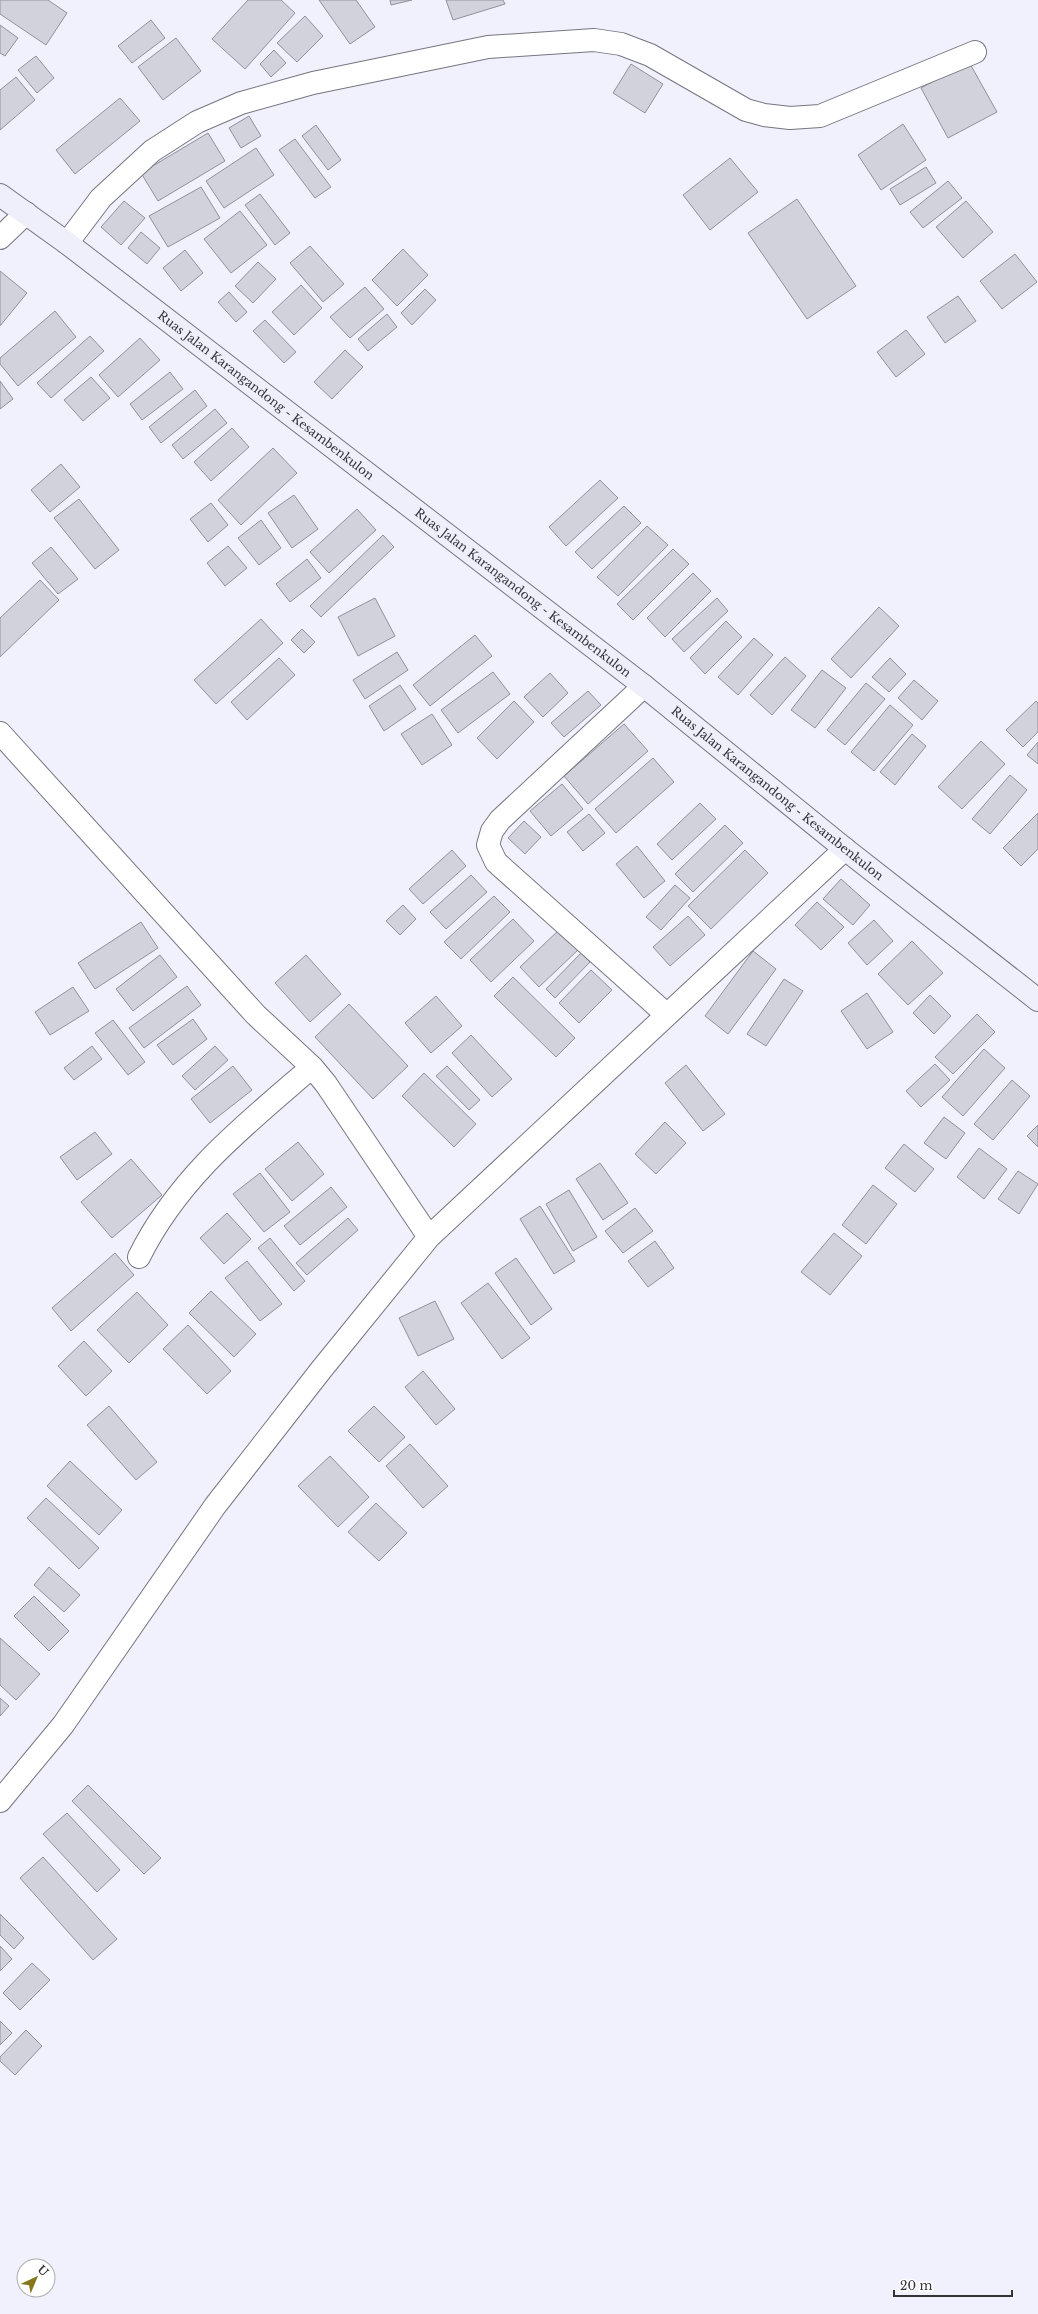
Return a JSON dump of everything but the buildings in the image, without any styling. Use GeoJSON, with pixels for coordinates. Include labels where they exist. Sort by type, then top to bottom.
{"type":"FeatureCollection","features":[{"type":"Feature","properties":{"kind":"main road","name":"Ruas Jalan Karangandong - Kesambenkulon"},"geometry":{"type":"LineString","coordinates":[[0,195],[67,243],[644,686],[845,849],[1038,1000]]}},
{"type":"Feature","properties":{"kind":"street"},"geometry":{"type":"LineString","coordinates":[[67,243],[107,192],[152,151],[197,122],[241,103],[321,81],[488,47],[594,40],[621,44],[650,56],[746,110],[764,115],[790,118],[820,116],[975,52]]}},
{"type":"Feature","properties":{"kind":"street"},"geometry":{"type":"LineString","coordinates":[[0,238],[26,214]]}},
{"type":"Feature","properties":{"kind":"street"},"geometry":{"type":"LineString","coordinates":[[644,686],[500,820],[492,831],[488,845],[496,862],[667,1015]]}},
{"type":"Feature","properties":{"kind":"street"},"geometry":{"type":"LineString","coordinates":[[0,733],[256,1016],[312,1067],[340,1103],[429,1237]]}},
{"type":"Feature","properties":{"kind":"street"},"geometry":{"type":"LineString","coordinates":[[0,1801],[63,1725],[215,1506],[321,1370],[429,1237],[845,849]]}},
{"type":"Feature","properties":{"kind":"street"},"geometry":{"type":"LineString","coordinates":[[139,1257],[150,1234],[206,1160],[312,1067]]}}]}
